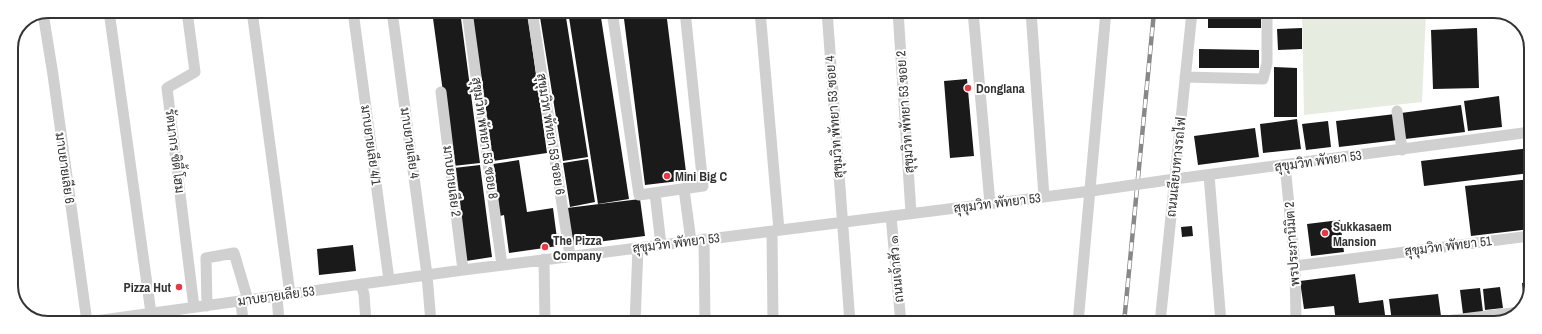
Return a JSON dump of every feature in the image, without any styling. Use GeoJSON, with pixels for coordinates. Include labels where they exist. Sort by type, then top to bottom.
{"type":"FeatureCollection","features":[{"type":"Feature","properties":{"kind":"street"},"geometry":{"type":"LineString","coordinates":[[110,18],[151,313]]}},
{"type":"Feature","properties":{"kind":"street","name":"รัตนากร ซิตี้ โฮม"},"geometry":{"type":"LineString","coordinates":[[188,18],[195,72],[167,88],[194,308]]}},
{"type":"Feature","properties":{"kind":"street"},"geometry":{"type":"LineString","coordinates":[[253,18],[290,294]]}},
{"type":"Feature","properties":{"kind":"street","name":"มาบยายเลีย 4/1"},"geometry":{"type":"LineString","coordinates":[[354,18],[389,280]]}},
{"type":"Feature","properties":{"kind":"street","name":"มาบยายเลีย 4"},"geometry":{"type":"LineString","coordinates":[[393,18],[431,316]]}},
{"type":"Feature","properties":{"kind":"street","name":"สุขุมวิท พัทยา 53 ซอย 8"},"geometry":{"type":"LineString","coordinates":[[468,18],[502,265]]}},
{"type":"Feature","properties":{"kind":"street","name":"สุขุมวิท พัทยา 53 ซอย 6"},"geometry":{"type":"LineString","coordinates":[[533,18],[570,256]]}},
{"type":"Feature","properties":{"kind":"street"},"geometry":{"type":"LineString","coordinates":[[613,18],[639,195],[703,186],[685,18]]}},
{"type":"Feature","properties":{"kind":"street"},"geometry":{"type":"LineString","coordinates":[[761,18],[776,230],[773,316]]}},
{"type":"Feature","properties":{"kind":"street","name":"สุขุมวิท พัทยา 53 ซอย 4"},"geometry":{"type":"LineString","coordinates":[[827,18],[849,316]]}},
{"type":"Feature","properties":{"kind":"street","name":"สุขุมวิท พัทยา 53 ซอย 2"},"geometry":{"type":"LineString","coordinates":[[898,18],[911,213]]}},
{"type":"Feature","properties":{"kind":"street"},"geometry":{"type":"LineString","coordinates":[[974,18],[990,204]]}},
{"type":"Feature","properties":{"kind":"street"},"geometry":{"type":"LineString","coordinates":[[1031,18],[1044,197]]}},
{"type":"Feature","properties":{"kind":"street"},"geometry":{"type":"LineString","coordinates":[[1079,316],[1105,18]]}},
{"type":"Feature","properties":{"kind":"street","name":"ถนนเลียบทางรถไฟ"},"geometry":{"type":"LineString","coordinates":[[1161,316],[1191,18]]}},
{"type":"Feature","properties":{"kind":"street"},"geometry":{"type":"LineString","coordinates":[[1185,77],[1263,79],[1267,63],[1267,18]]}},
{"type":"Feature","properties":{"kind":"street","name":"มาบยายเลีย 6"},"geometry":{"type":"LineString","coordinates":[[44,19],[86,316]]}},
{"type":"Feature","properties":{"kind":"street","name":"มาบยายเลีย 2"},"geometry":{"type":"LineString","coordinates":[[441,92],[463,270]]}},
{"type":"Feature","properties":{"kind":"street"},"geometry":{"type":"LineString","coordinates":[[1397,110],[1402,150]]}},
{"type":"Feature","properties":{"kind":"street","name":"สุขุมวิท พัทยา 53"},"geometry":{"type":"LineString","coordinates":[[463,270],[990,204],[1175,179],[1209,176],[1524,133]]}},
{"type":"Feature","properties":{"kind":"street","name":"พรประภานิมิต 2"},"geometry":{"type":"LineString","coordinates":[[1285,165],[1295,266],[1296,316]]}},
{"type":"Feature","properties":{"kind":"street"},"geometry":{"type":"LineString","coordinates":[[1209,176],[1220,316]]}},
{"type":"Feature","properties":{"kind":"street"},"geometry":{"type":"LineString","coordinates":[[684,189],[691,241]]}},
{"type":"Feature","properties":{"kind":"street"},"geometry":{"type":"LineString","coordinates":[[655,192],[661,245]]}},
{"type":"Feature","properties":{"kind":"street","name":"ถนนเจ้าสัว ๑"},"geometry":{"type":"LineString","coordinates":[[891,216],[899,316]]}},
{"type":"Feature","properties":{"kind":"street","name":"สุขุมวิท พัทยา 51"},"geometry":{"type":"LineString","coordinates":[[1295,266],[1524,237]]}},
{"type":"Feature","properties":{"kind":"street"},"geometry":{"type":"LineString","coordinates":[[704,239],[705,316]]}},
{"type":"Feature","properties":{"kind":"street"},"geometry":{"type":"LineString","coordinates":[[635,316],[638,248]]}},
{"type":"Feature","properties":{"kind":"street"},"geometry":{"type":"LineString","coordinates":[[207,306],[206,258],[234,254],[245,300],[244,316]]}},
{"type":"Feature","properties":{"kind":"street"},"geometry":{"type":"LineString","coordinates":[[544,259],[545,316]]}},
{"type":"Feature","properties":{"kind":"street","name":"มาบยายเลีย 53"},"geometry":{"type":"LineString","coordinates":[[172,316],[194,308],[463,270]]}},
{"type":"Feature","properties":{"kind":"street"},"geometry":{"type":"LineString","coordinates":[[362,284],[366,316]]}},
{"type":"Feature","properties":{"kind":"street"},"geometry":{"type":"LineString","coordinates":[[277,296],[279,316]]}},
{"type":"Feature","properties":{"kind":"street","name":"มาบยายเลีย 53"},"geometry":{"type":"LineString","coordinates":[[135,316],[151,313],[164,316]]}},
{"type":"Feature","properties":{"kind":"street"},"geometry":{"type":"LineString","coordinates":[[1487,316],[1504,314]]}},
{"type":"Feature","properties":{"kind":"shaded area"},"geometry":{"type":"Polygon","coordinates":[[[1302,18],[1426,18],[1422,102],[1304,115],[1302,18]]]}},
{"type":"Feature","properties":{"kind":"building"},"geometry":{"type":"Polygon","coordinates":[[[433,18],[461,18],[480,163],[453,166],[433,18]]]}},
{"type":"Feature","properties":{"kind":"building"},"geometry":{"type":"Polygon","coordinates":[[[472,18],[528,18],[547,153],[493,161],[472,18]]]}},
{"type":"Feature","properties":{"kind":"building"},"geometry":{"type":"Polygon","coordinates":[[[540,18],[566,18],[588,157],[563,161],[540,18]]]}},
{"type":"Feature","properties":{"kind":"building"},"geometry":{"type":"Polygon","coordinates":[[[569,18],[601,18],[629,199],[598,204],[569,18]]]}},
{"type":"Feature","properties":{"kind":"building"},"geometry":{"type":"Polygon","coordinates":[[[624,18],[667,18],[687,180],[645,185],[624,18]]]}},
{"type":"Feature","properties":{"kind":"building"},"geometry":{"type":"Polygon","coordinates":[[[1208,18],[1261,18],[1261,28],[1208,28],[1208,18]]]}},
{"type":"Feature","properties":{"kind":"building"},"geometry":{"type":"Polygon","coordinates":[[[1302,28],[1302,49],[1278,50],[1277,29],[1302,28]]]}},
{"type":"Feature","properties":{"kind":"building"},"geometry":{"type":"Polygon","coordinates":[[[1477,28],[1479,88],[1433,89],[1431,30],[1477,28]]]}},
{"type":"Feature","properties":{"kind":"building"},"geometry":{"type":"Polygon","coordinates":[[[1199,49],[1259,50],[1259,68],[1199,68],[1199,49]]]}},
{"type":"Feature","properties":{"kind":"building"},"geometry":{"type":"Polygon","coordinates":[[[1274,67],[1297,68],[1297,117],[1274,117],[1274,67]]]}},
{"type":"Feature","properties":{"kind":"building"},"geometry":{"type":"Polygon","coordinates":[[[967,79],[974,156],[950,158],[944,81],[967,79]]]}},
{"type":"Feature","properties":{"kind":"building"},"geometry":{"type":"Polygon","coordinates":[[[1499,96],[1502,127],[1468,131],[1464,101],[1499,96]]]}},
{"type":"Feature","properties":{"kind":"building"},"geometry":{"type":"Polygon","coordinates":[[[1461,105],[1465,132],[1405,139],[1401,113],[1461,105]]]}},
{"type":"Feature","properties":{"kind":"building"},"geometry":{"type":"Polygon","coordinates":[[[1395,114],[1398,140],[1339,147],[1336,121],[1395,114]]]}},
{"type":"Feature","properties":{"kind":"building"},"geometry":{"type":"Polygon","coordinates":[[[1297,119],[1301,149],[1263,153],[1260,124],[1297,119]]]}},
{"type":"Feature","properties":{"kind":"building"},"geometry":{"type":"Polygon","coordinates":[[[1328,121],[1331,147],[1306,150],[1302,124],[1328,121]]]}},
{"type":"Feature","properties":{"kind":"building"},"geometry":{"type":"Polygon","coordinates":[[[1255,128],[1259,157],[1198,165],[1194,136],[1255,128]]]}},
{"type":"Feature","properties":{"kind":"building"},"geometry":{"type":"Polygon","coordinates":[[[1524,149],[1524,174],[1424,186],[1421,161],[1524,149]]]}},
{"type":"Feature","properties":{"kind":"building"},"geometry":{"type":"Polygon","coordinates":[[[588,159],[595,202],[570,207],[563,163],[588,159]]]}},
{"type":"Feature","properties":{"kind":"building"},"geometry":{"type":"Polygon","coordinates":[[[519,160],[527,212],[553,208],[558,246],[509,253],[504,215],[500,216],[493,164],[519,160]]]}},
{"type":"Feature","properties":{"kind":"building"},"geometry":{"type":"Polygon","coordinates":[[[480,165],[492,257],[466,261],[454,168],[480,165]]]}},
{"type":"Feature","properties":{"kind":"building"},"geometry":{"type":"Polygon","coordinates":[[[1524,180],[1524,230],[1471,236],[1465,186],[1524,180]]]}},
{"type":"Feature","properties":{"kind":"building"},"geometry":{"type":"Polygon","coordinates":[[[640,199],[645,236],[573,245],[567,208],[640,199]]]}},
{"type":"Feature","properties":{"kind":"building","name":"Sukkasaem Mansion"},"geometry":{"type":"Polygon","coordinates":[[[1340,220],[1344,252],[1311,256],[1307,224],[1340,220]]]}},
{"type":"Feature","properties":{"kind":"building"},"geometry":{"type":"Polygon","coordinates":[[[1192,226],[1193,236],[1182,237],[1181,227],[1192,226]]]}},
{"type":"Feature","properties":{"kind":"building"},"geometry":{"type":"Polygon","coordinates":[[[353,245],[356,271],[319,275],[317,249],[353,245]]]}},
{"type":"Feature","properties":{"kind":"building"},"geometry":{"type":"Polygon","coordinates":[[[1355,274],[1359,303],[1383,300],[1385,316],[1335,316],[1334,306],[1304,309],[1300,281],[1355,274]]]}},
{"type":"Feature","properties":{"kind":"building"},"geometry":{"type":"Polygon","coordinates":[[[1522,283],[1524,283],[1523,292],[1522,283]]]}},
{"type":"Feature","properties":{"kind":"building"},"geometry":{"type":"Polygon","coordinates":[[[1500,287],[1503,308],[1485,310],[1483,289],[1500,287]]]}},
{"type":"Feature","properties":{"kind":"building"},"geometry":{"type":"Polygon","coordinates":[[[1480,288],[1483,312],[1463,314],[1460,290],[1480,288]]]}},
{"type":"Feature","properties":{"kind":"building"},"geometry":{"type":"Polygon","coordinates":[[[1438,294],[1441,316],[1391,316],[1389,299],[1438,294]]]}},
{"type":"Feature","properties":{"kind":"railway"},"geometry":{"type":"LineString","coordinates":[[1125,316],[1153,18]]}},
{"type":"Feature","properties":{"kind":"place","name":"Donglana"},"geometry":{"type":"Point","coordinates":[968,88]}},
{"type":"Feature","properties":{"kind":"place","name":"Mini Big C"},"geometry":{"type":"Point","coordinates":[667,176]}},
{"type":"Feature","properties":{"kind":"place","name":"Sukkasaem Mansion"},"geometry":{"type":"Point","coordinates":[1325,233]}},
{"type":"Feature","properties":{"kind":"place","name":"The Pizza Company"},"geometry":{"type":"Point","coordinates":[545,247]}},
{"type":"Feature","properties":{"kind":"place","name":"Pizza Hut"},"geometry":{"type":"Point","coordinates":[179,287]}}]}
